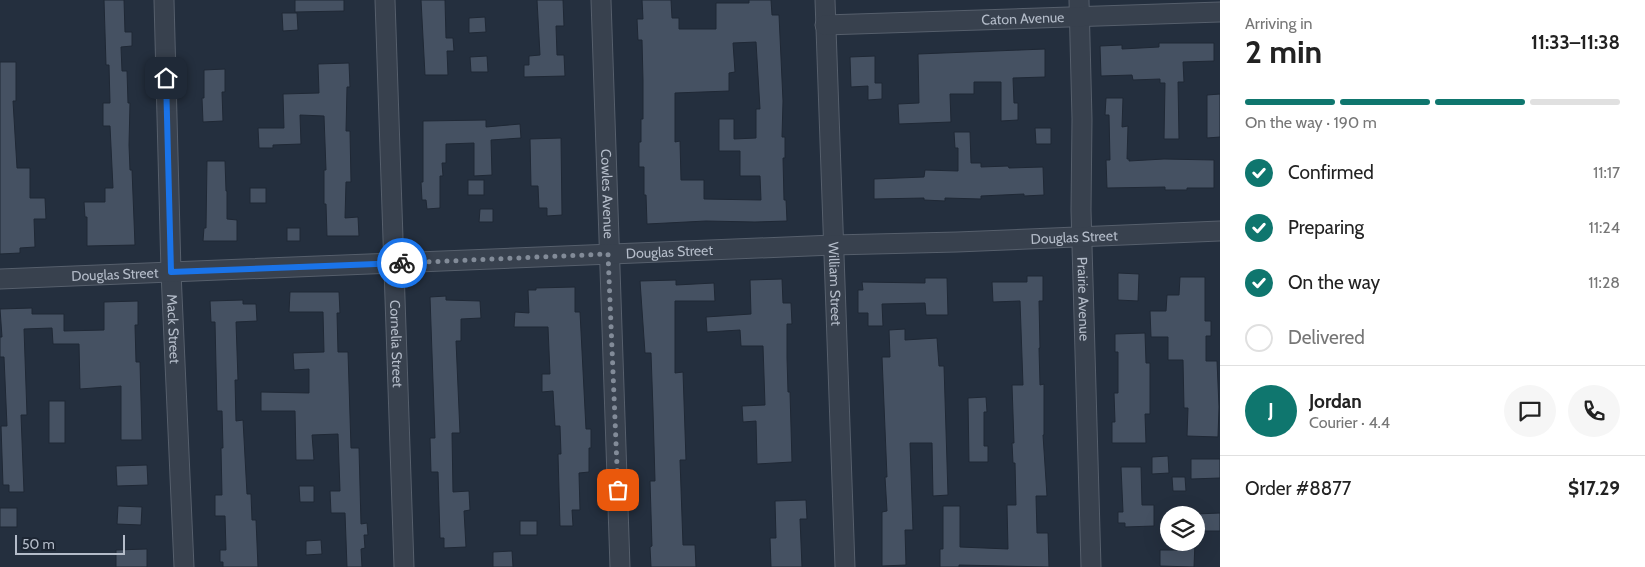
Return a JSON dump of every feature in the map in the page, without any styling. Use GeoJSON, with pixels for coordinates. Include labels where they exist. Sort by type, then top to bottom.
{"type":"FeatureCollection","features":[{"type":"Feature","properties":{"kind":"street","name":"Mack Street"},"geometry":{"type":"LineString","coordinates":[[164,0],[171,272],[184,567]]}},
{"type":"Feature","properties":{"kind":"street","name":"Cornelia Street"},"geometry":{"type":"LineString","coordinates":[[386,0],[404,567]]}},
{"type":"Feature","properties":{"kind":"street","name":"Cowles Avenue"},"geometry":{"type":"LineString","coordinates":[[601,0],[608,254],[620,567]]}},
{"type":"Feature","properties":{"kind":"street","name":"William Street"},"geometry":{"type":"LineString","coordinates":[[824,0],[845,567]]}},
{"type":"Feature","properties":{"kind":"street","name":"Caton Avenue"},"geometry":{"type":"LineString","coordinates":[[825,25],[1079,8],[1220,12]]}},
{"type":"Feature","properties":{"kind":"street","name":"Prairie Avenue"},"geometry":{"type":"LineString","coordinates":[[1079,8],[1091,567]]}},
{"type":"Feature","properties":{"kind":"street","name":"Douglas Street"},"geometry":{"type":"LineString","coordinates":[[0,279],[1220,231]]}},
{"type":"Feature","properties":{"kind":"building"},"geometry":{"type":"Polygon","coordinates":[[[104,0],[124,0],[125,32],[132,32],[132,46],[121,47],[122,71],[127,71],[128,103],[130,103],[129,145],[135,245],[87,246],[87,217],[85,217],[84,202],[105,202],[105,188],[113,188],[110,126],[103,126],[103,103],[110,103],[109,65],[106,65],[104,0]]]}},
{"type":"Feature","properties":{"kind":"building"},"geometry":{"type":"Polygon","coordinates":[[[295,0],[344,0],[344,11],[295,12],[295,0]]]}},
{"type":"Feature","properties":{"kind":"building"},"geometry":{"type":"Polygon","coordinates":[[[421,0],[445,0],[446,38],[453,38],[454,51],[447,51],[448,75],[425,75],[421,0]]]}},
{"type":"Feature","properties":{"kind":"building"},"geometry":{"type":"Polygon","coordinates":[[[537,0],[563,0],[564,26],[556,26],[557,55],[564,55],[565,76],[524,77],[524,65],[529,65],[529,56],[540,55],[537,0]]]}},
{"type":"Feature","properties":{"kind":"building"},"geometry":{"type":"Polygon","coordinates":[[[642,0],[671,0],[672,18],[679,18],[679,29],[716,29],[716,3],[749,3],[749,0],[771,0],[772,15],[779,15],[783,101],[782,137],[785,137],[785,158],[783,158],[784,200],[786,200],[787,221],[706,221],[647,224],[644,167],[639,167],[639,142],[641,142],[641,119],[643,119],[643,80],[642,40],[638,40],[637,19],[643,19],[642,0]],[[756,42],[733,43],[735,72],[729,73],[729,91],[675,93],[675,142],[680,141],[681,180],[704,180],[704,199],[761,200],[760,176],[740,176],[740,151],[719,151],[719,119],[734,119],[734,139],[756,138],[756,109],[760,109],[756,42]]]}},
{"type":"Feature","properties":{"kind":"building"},"geometry":{"type":"Polygon","coordinates":[[[282,13],[297,13],[298,30],[283,31],[282,13]]]}},
{"type":"Feature","properties":{"kind":"building"},"geometry":{"type":"Polygon","coordinates":[[[485,17],[486,32],[469,33],[469,18],[485,17]]]}},
{"type":"Feature","properties":{"kind":"building"},"geometry":{"type":"Polygon","coordinates":[[[1159,43],[1214,43],[1214,61],[1183,62],[1184,82],[1178,82],[1179,139],[1164,139],[1165,83],[1160,83],[1160,79],[1133,80],[1132,75],[1101,76],[1100,46],[1122,45],[1122,49],[1159,47],[1159,43]]]}},
{"type":"Feature","properties":{"kind":"building"},"geometry":{"type":"Polygon","coordinates":[[[1045,49],[1045,77],[1013,78],[1014,103],[1018,103],[1018,120],[1001,121],[1001,82],[974,82],[974,94],[950,94],[951,122],[899,124],[898,104],[919,103],[918,54],[1045,49]]]}},
{"type":"Feature","properties":{"kind":"building"},"geometry":{"type":"Polygon","coordinates":[[[487,56],[488,72],[471,72],[470,57],[487,56]]]}},
{"type":"Feature","properties":{"kind":"building"},"geometry":{"type":"Polygon","coordinates":[[[875,56],[875,83],[882,83],[882,99],[868,100],[868,86],[851,87],[850,57],[875,56]]]}},
{"type":"Feature","properties":{"kind":"building"},"geometry":{"type":"Polygon","coordinates":[[[0,62],[16,62],[16,101],[13,101],[17,168],[30,168],[30,198],[45,198],[46,219],[34,219],[35,247],[20,248],[20,253],[0,254],[0,62]]]}},
{"type":"Feature","properties":{"kind":"building"},"geometry":{"type":"Polygon","coordinates":[[[349,63],[350,87],[347,87],[346,131],[350,131],[351,182],[346,182],[345,218],[358,217],[359,236],[327,236],[326,204],[324,204],[324,170],[326,170],[324,116],[300,115],[301,144],[273,145],[273,148],[259,148],[258,128],[284,128],[283,94],[319,93],[318,64],[349,63]]]}},
{"type":"Feature","properties":{"kind":"building"},"geometry":{"type":"Polygon","coordinates":[[[225,69],[225,92],[222,92],[223,121],[203,122],[204,70],[225,69]]]}},
{"type":"Feature","properties":{"kind":"building"},"geometry":{"type":"Polygon","coordinates":[[[1220,94],[1220,137],[1207,138],[1207,95],[1220,94]]]}},
{"type":"Feature","properties":{"kind":"building"},"geometry":{"type":"Polygon","coordinates":[[[1106,98],[1123,98],[1122,127],[1128,126],[1127,159],[1129,161],[1164,159],[1214,160],[1214,188],[1165,190],[1165,187],[1107,188],[1106,160],[1110,160],[1109,115],[1105,115],[1106,98]]]}},
{"type":"Feature","properties":{"kind":"building"},"geometry":{"type":"Polygon","coordinates":[[[486,120],[486,127],[520,124],[521,138],[491,140],[492,175],[474,176],[474,143],[446,144],[446,163],[442,163],[443,176],[440,176],[440,208],[427,209],[426,200],[422,200],[421,182],[423,182],[423,121],[486,120]]]}},
{"type":"Feature","properties":{"kind":"building"},"geometry":{"type":"Polygon","coordinates":[[[1035,128],[1051,128],[1051,144],[1036,144],[1035,128]]]}},
{"type":"Feature","properties":{"kind":"building"},"geometry":{"type":"Polygon","coordinates":[[[954,132],[970,132],[971,163],[981,163],[981,167],[1043,167],[1044,195],[981,196],[981,199],[945,198],[945,201],[924,200],[924,198],[874,199],[874,179],[924,177],[925,170],[958,171],[958,148],[955,148],[954,132]]]}},
{"type":"Feature","properties":{"kind":"building"},"geometry":{"type":"Polygon","coordinates":[[[561,138],[562,215],[547,216],[547,208],[539,208],[538,186],[531,186],[530,139],[561,138]]]}},
{"type":"Feature","properties":{"kind":"building"},"geometry":{"type":"Polygon","coordinates":[[[207,161],[225,161],[227,219],[237,220],[237,241],[203,241],[204,228],[206,228],[207,161]]]}},
{"type":"Feature","properties":{"kind":"building"},"geometry":{"type":"Polygon","coordinates":[[[468,180],[484,180],[484,195],[468,195],[468,180]]]}},
{"type":"Feature","properties":{"kind":"building"},"geometry":{"type":"Polygon","coordinates":[[[250,188],[266,188],[266,203],[250,203],[250,188]]]}},
{"type":"Feature","properties":{"kind":"building"},"geometry":{"type":"Polygon","coordinates":[[[480,209],[493,209],[493,222],[479,222],[480,209]]]}},
{"type":"Feature","properties":{"kind":"building"},"geometry":{"type":"Polygon","coordinates":[[[287,228],[300,228],[300,241],[287,241],[287,228]]]}},
{"type":"Feature","properties":{"kind":"building"},"geometry":{"type":"Polygon","coordinates":[[[1118,273],[1139,274],[1138,301],[1118,300],[1118,273]]]}},
{"type":"Feature","properties":{"kind":"building"},"geometry":{"type":"Polygon","coordinates":[[[1027,276],[1043,276],[1043,301],[1039,301],[1039,348],[1040,385],[1044,384],[1043,435],[1047,496],[1036,496],[1037,533],[1048,533],[1049,567],[959,565],[959,567],[940,567],[940,549],[943,549],[943,506],[960,506],[960,547],[1008,549],[1007,505],[1016,505],[1015,463],[1013,463],[1012,443],[1014,443],[1012,385],[1023,385],[1020,301],[993,302],[992,282],[1027,282],[1027,276]]]}},
{"type":"Feature","properties":{"kind":"building"},"geometry":{"type":"Polygon","coordinates":[[[1180,277],[1205,277],[1205,321],[1211,321],[1211,336],[1206,336],[1206,361],[1217,361],[1218,437],[1187,436],[1188,408],[1184,408],[1183,360],[1168,360],[1168,337],[1151,337],[1150,311],[1166,311],[1167,295],[1179,295],[1180,277]]]}},
{"type":"Feature","properties":{"kind":"building"},"geometry":{"type":"Polygon","coordinates":[[[925,278],[947,278],[948,315],[926,315],[925,303],[882,304],[883,326],[868,326],[868,313],[858,313],[858,290],[863,290],[862,282],[925,283],[925,278]]]}},
{"type":"Feature","properties":{"kind":"building"},"geometry":{"type":"Polygon","coordinates":[[[782,279],[783,303],[791,303],[792,324],[787,324],[787,358],[792,462],[757,464],[756,421],[743,422],[742,406],[765,405],[763,346],[741,346],[740,330],[707,332],[706,317],[751,314],[750,280],[782,279]]]}},
{"type":"Feature","properties":{"kind":"building"},"geometry":{"type":"Polygon","coordinates":[[[676,280],[676,285],[714,283],[715,301],[675,301],[675,373],[683,372],[686,460],[680,460],[683,545],[695,545],[696,567],[651,567],[650,481],[655,481],[651,353],[645,353],[640,281],[676,280]]]}},
{"type":"Feature","properties":{"kind":"building"},"geometry":{"type":"Polygon","coordinates":[[[575,287],[575,312],[580,312],[586,429],[591,429],[591,448],[589,448],[589,472],[579,473],[580,510],[572,510],[573,526],[560,526],[558,454],[561,454],[560,426],[555,426],[553,391],[542,392],[542,374],[550,374],[548,327],[514,327],[515,312],[529,313],[528,290],[575,287]]]}},
{"type":"Feature","properties":{"kind":"building"},"geometry":{"type":"Polygon","coordinates":[[[290,292],[339,292],[340,313],[337,313],[338,352],[348,352],[351,448],[359,448],[361,524],[367,523],[368,535],[364,535],[365,548],[361,549],[362,567],[347,567],[345,513],[331,513],[330,491],[340,491],[338,434],[312,435],[314,460],[296,460],[295,411],[261,411],[261,392],[309,393],[309,369],[294,370],[293,353],[324,352],[323,312],[289,312],[290,292]]]}},
{"type":"Feature","properties":{"kind":"building"},"geometry":{"type":"Polygon","coordinates":[[[446,296],[446,300],[480,301],[481,318],[461,319],[461,341],[456,341],[460,433],[452,433],[453,492],[469,491],[470,510],[464,511],[466,547],[444,548],[444,538],[440,538],[438,472],[431,472],[430,438],[435,438],[430,297],[446,296]]]}},
{"type":"Feature","properties":{"kind":"building"},"geometry":{"type":"Polygon","coordinates":[[[243,300],[243,304],[256,304],[257,321],[236,322],[238,380],[235,380],[236,421],[243,420],[247,494],[251,494],[252,520],[256,520],[258,567],[223,567],[223,562],[220,562],[220,550],[226,550],[225,516],[215,516],[215,495],[222,495],[222,411],[217,411],[215,322],[211,322],[210,301],[243,300]]]}},
{"type":"Feature","properties":{"kind":"building"},"geometry":{"type":"Polygon","coordinates":[[[138,301],[138,325],[135,325],[136,362],[140,362],[142,440],[121,440],[121,386],[80,389],[79,344],[53,344],[52,328],[24,329],[27,415],[21,415],[24,492],[9,492],[9,485],[3,485],[1,426],[7,426],[4,357],[0,357],[0,337],[2,337],[0,309],[32,308],[32,314],[64,314],[64,331],[104,330],[104,302],[138,301]]]}},
{"type":"Feature","properties":{"kind":"building"},"geometry":{"type":"Polygon","coordinates":[[[905,329],[905,340],[937,338],[939,366],[944,366],[948,495],[933,496],[932,443],[910,443],[913,530],[905,530],[906,565],[882,566],[882,512],[887,511],[885,477],[887,477],[882,357],[890,357],[889,330],[905,329]]]}},
{"type":"Feature","properties":{"kind":"building"},"geometry":{"type":"Polygon","coordinates":[[[1145,333],[1146,363],[1150,363],[1150,414],[1145,414],[1146,443],[1112,443],[1112,422],[1115,422],[1114,393],[1118,393],[1118,352],[1115,352],[1115,334],[1145,333]]]}},
{"type":"Feature","properties":{"kind":"building"},"geometry":{"type":"Polygon","coordinates":[[[986,397],[987,412],[984,412],[984,446],[988,446],[988,462],[969,462],[968,398],[986,397]]]}},
{"type":"Feature","properties":{"kind":"building"},"geometry":{"type":"Polygon","coordinates":[[[49,401],[65,401],[65,443],[49,443],[49,401]]]}},
{"type":"Feature","properties":{"kind":"building"},"geometry":{"type":"Polygon","coordinates":[[[1168,456],[1169,473],[1152,474],[1152,457],[1168,456]]]}},
{"type":"Feature","properties":{"kind":"building"},"geometry":{"type":"Polygon","coordinates":[[[1191,459],[1220,459],[1220,478],[1191,479],[1191,459]]]}},
{"type":"Feature","properties":{"kind":"building"},"geometry":{"type":"Polygon","coordinates":[[[147,465],[148,485],[117,486],[116,466],[147,465]]]}},
{"type":"Feature","properties":{"kind":"building"},"geometry":{"type":"Polygon","coordinates":[[[1121,467],[1141,467],[1142,505],[1154,505],[1154,526],[1125,527],[1125,523],[1118,523],[1118,512],[1123,512],[1121,467]]]}},
{"type":"Feature","properties":{"kind":"building"},"geometry":{"type":"Polygon","coordinates":[[[1172,477],[1185,477],[1186,491],[1173,491],[1172,477]]]}},
{"type":"Feature","properties":{"kind":"building"},"geometry":{"type":"Polygon","coordinates":[[[299,486],[314,486],[314,502],[300,502],[299,486]]]}},
{"type":"Feature","properties":{"kind":"building"},"geometry":{"type":"Polygon","coordinates":[[[806,500],[807,519],[800,519],[802,567],[771,567],[770,538],[776,538],[775,501],[806,500]]]}},
{"type":"Feature","properties":{"kind":"building"},"geometry":{"type":"Polygon","coordinates":[[[118,506],[142,507],[141,525],[117,524],[118,506]]]}},
{"type":"Feature","properties":{"kind":"building"},"geometry":{"type":"Polygon","coordinates":[[[0,508],[17,508],[17,527],[0,527],[0,508]]]}},
{"type":"Feature","properties":{"kind":"building"},"geometry":{"type":"Polygon","coordinates":[[[1220,513],[1220,531],[1205,531],[1205,514],[1220,513]]]}},
{"type":"Feature","properties":{"kind":"building"},"geometry":{"type":"Polygon","coordinates":[[[520,521],[537,521],[537,535],[520,535],[520,521]]]}},
{"type":"Feature","properties":{"kind":"building"},"geometry":{"type":"Polygon","coordinates":[[[321,540],[322,554],[306,555],[306,541],[321,540]]]}},
{"type":"Feature","properties":{"kind":"building"},"geometry":{"type":"Polygon","coordinates":[[[147,549],[147,567],[116,567],[116,550],[147,549]]]}},
{"type":"Feature","properties":{"kind":"building"},"geometry":{"type":"Polygon","coordinates":[[[512,551],[513,567],[493,567],[493,552],[512,551]]]}},
{"type":"Feature","properties":{"kind":"building"},"geometry":{"type":"Polygon","coordinates":[[[1160,551],[1195,551],[1194,567],[1160,566],[1160,551]]]}},
{"type":"Feature","properties":{"kind":"way so far"},"geometry":{"type":"LineString","coordinates":[[402,263],[608,254],[618,490]]}},
{"type":"Feature","properties":{"kind":"route"},"geometry":{"type":"LineString","coordinates":[[166,78],[171,272],[402,263]]}}]}
